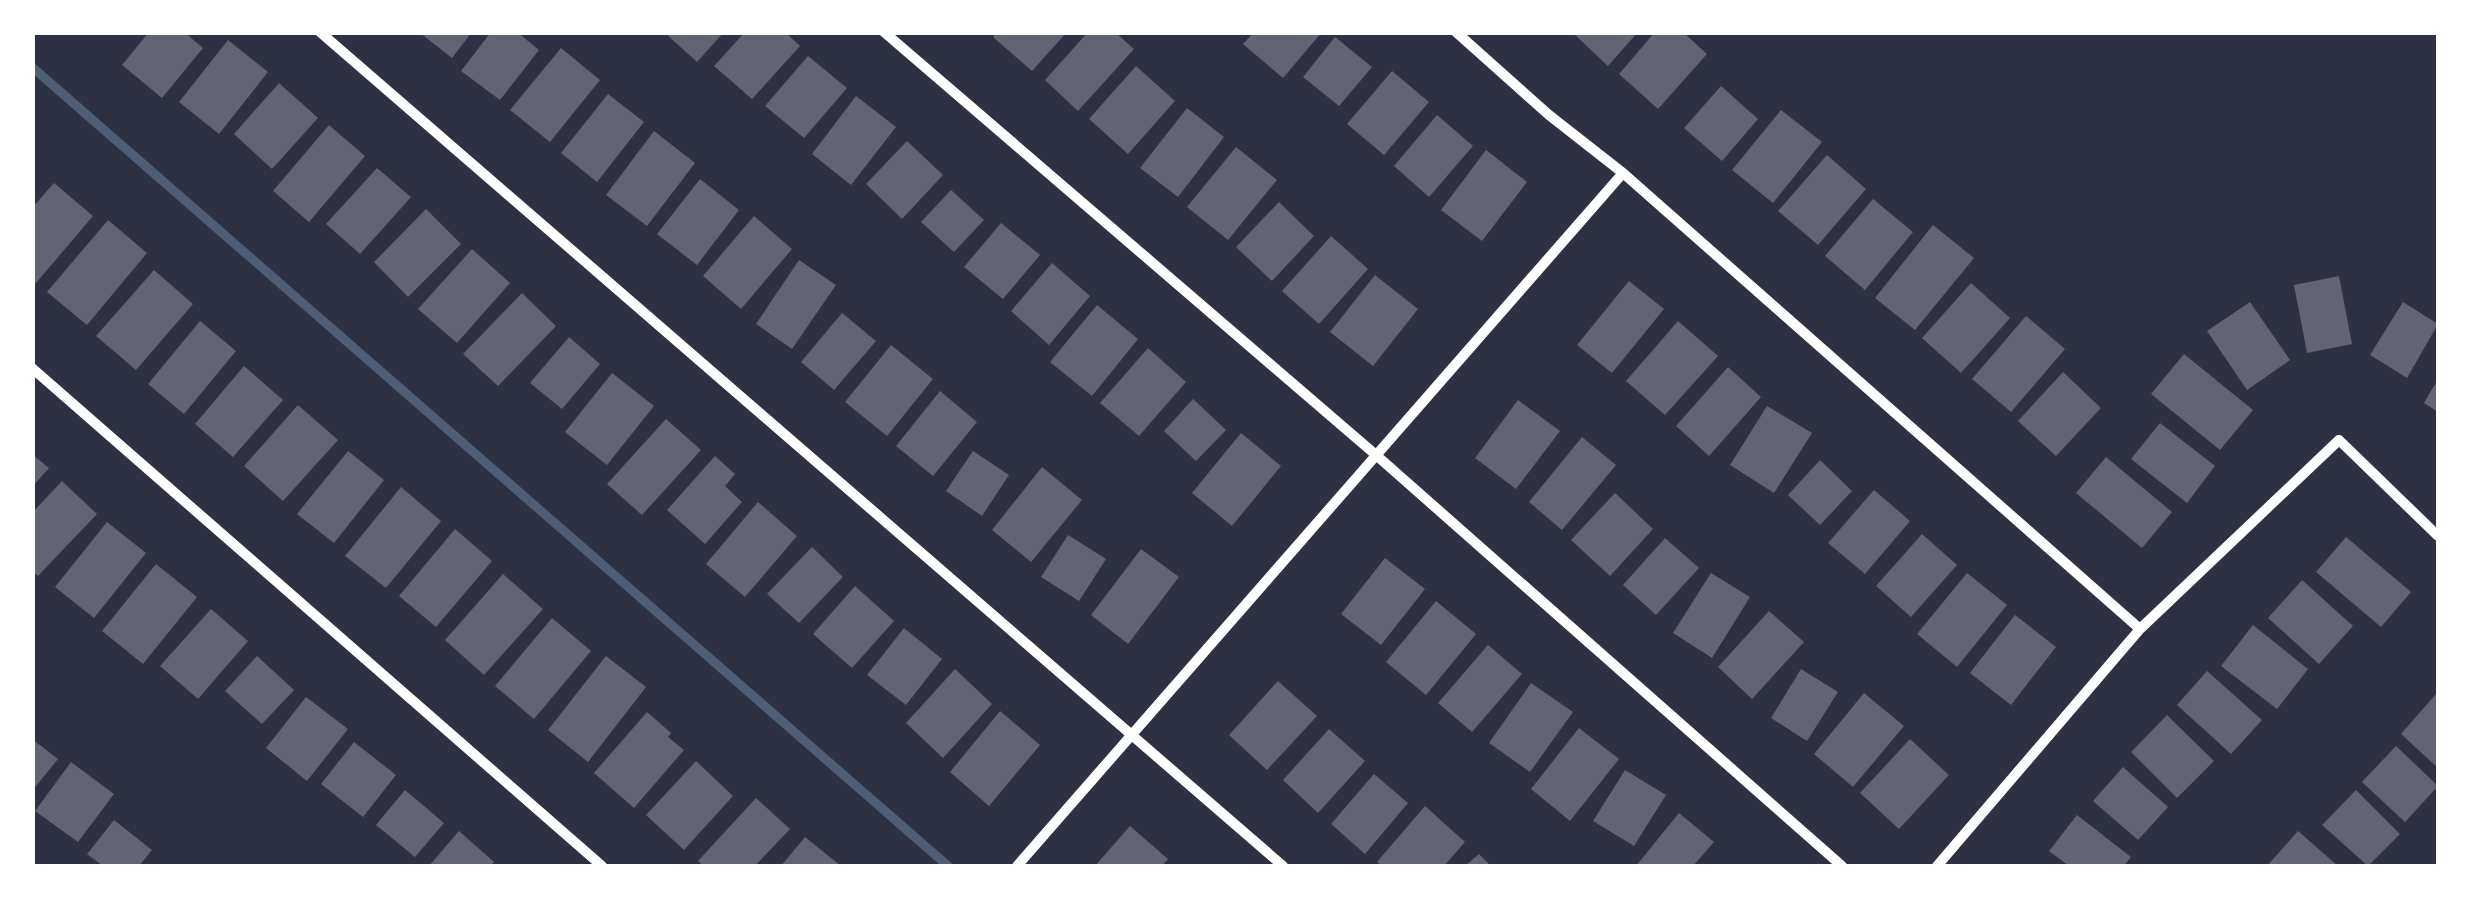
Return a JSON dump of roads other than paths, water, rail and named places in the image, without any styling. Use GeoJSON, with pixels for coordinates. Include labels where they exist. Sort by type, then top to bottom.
{"type":"FeatureCollection","features":[{"type":"Feature","properties":{"kind":"street"},"geometry":{"type":"LineString","coordinates":[[320,32],[1283,866]]}},
{"type":"Feature","properties":{"kind":"street"},"geometry":{"type":"LineString","coordinates":[[884,32],[1376,455],[1842,866]]}},
{"type":"Feature","properties":{"kind":"street"},"geometry":{"type":"LineString","coordinates":[[1456,32],[1549,115],[1623,173],[2140,629]]}},
{"type":"Feature","properties":{"kind":"street"},"geometry":{"type":"LineString","coordinates":[[1017,866],[1623,173]]}},
{"type":"Feature","properties":{"kind":"street"},"geometry":{"type":"LineString","coordinates":[[32,368],[602,866]]}},
{"type":"Feature","properties":{"kind":"street"},"geometry":{"type":"LineString","coordinates":[[1937,866],[2140,629],[2340,440],[2438,536]]}},
{"type":"Feature","properties":{"kind":"waterway"},"geometry":{"type":"LineString","coordinates":[[32,67],[948,866]]}}]}
